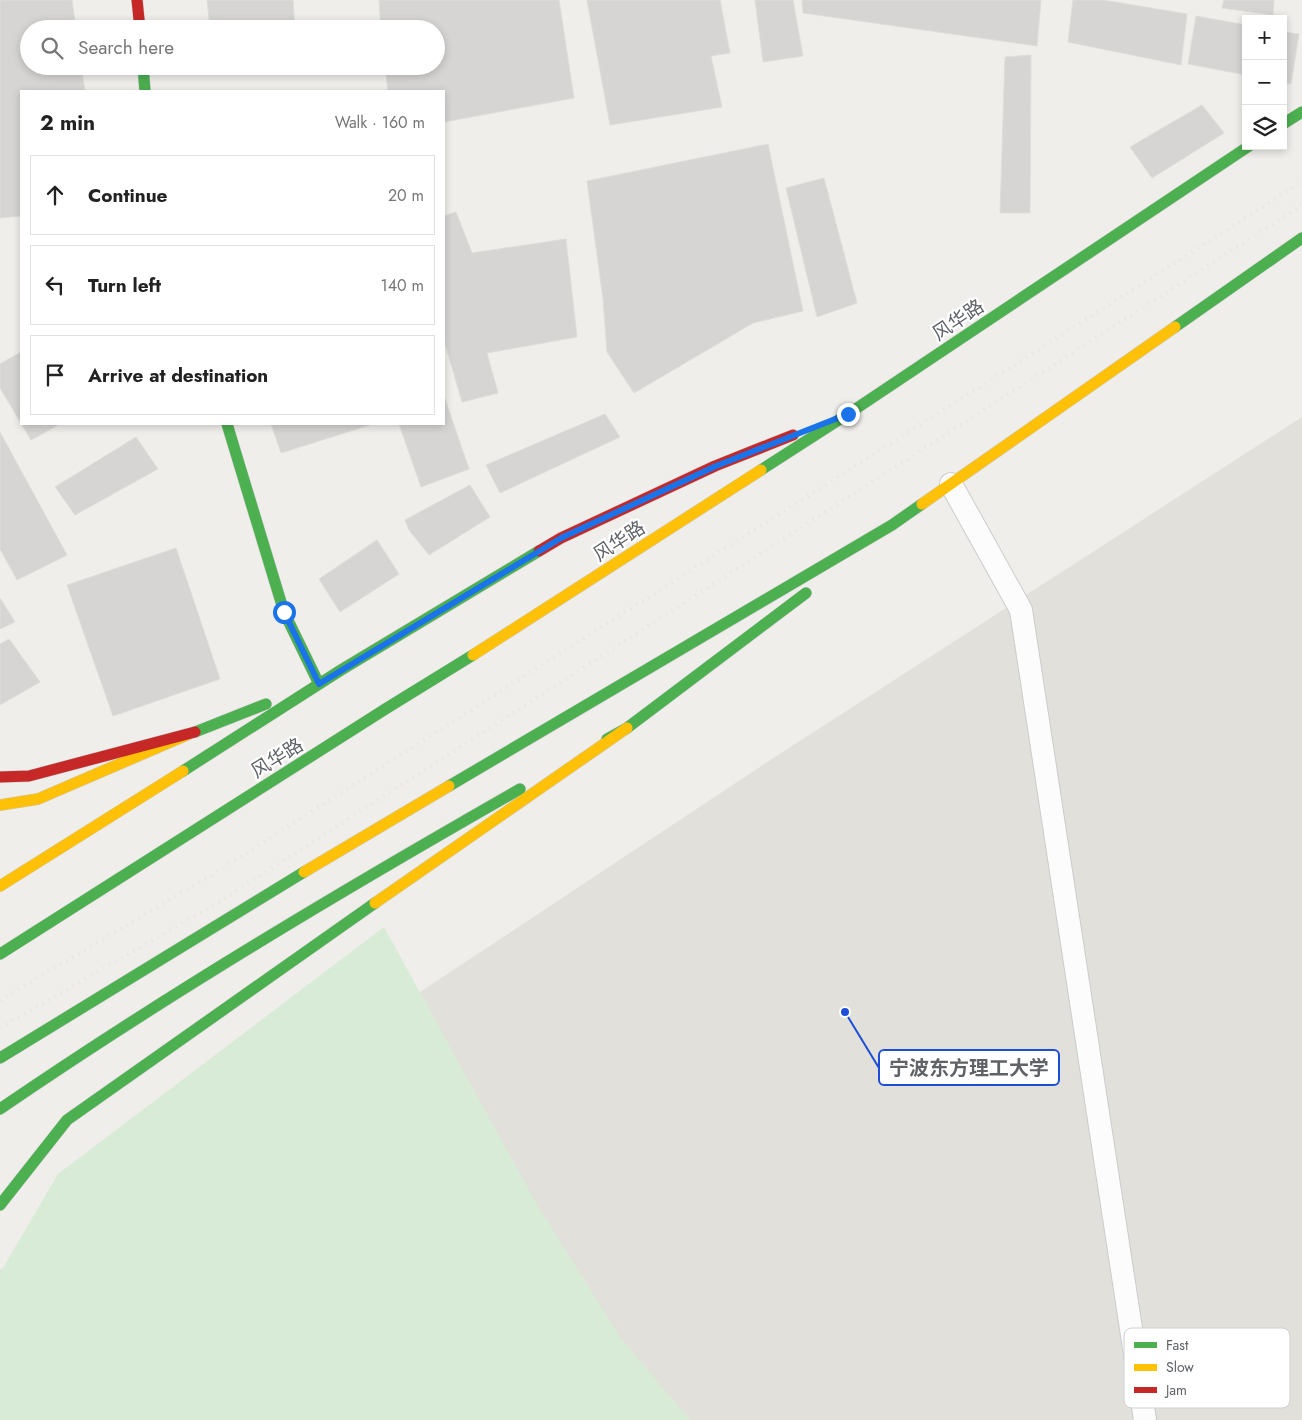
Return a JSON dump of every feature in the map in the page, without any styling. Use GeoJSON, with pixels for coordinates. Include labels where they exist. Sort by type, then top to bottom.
{"type":"FeatureCollection","features":[{"type":"Feature","properties":{"kind":"main road"},"geometry":{"type":"LineString","coordinates":[[137,0],[139,20]]}},
{"type":"Feature","properties":{"kind":"main road"},"geometry":{"type":"LineString","coordinates":[[144,75],[145,90]]}},
{"type":"Feature","properties":{"kind":"main road"},"geometry":{"type":"LineString","coordinates":[[1287,121],[1302,112]]}},
{"type":"Feature","properties":{"kind":"main road","name":"风华路"},"geometry":{"type":"LineString","coordinates":[[0,954],[387,708],[444,674],[848,414],[1243,150]]}},
{"type":"Feature","properties":{"kind":"main road"},"geometry":{"type":"LineString","coordinates":[[0,1205],[68,1120],[440,857],[628,728],[892,525],[1302,238]]}},
{"type":"Feature","properties":{"kind":"main road"},"geometry":{"type":"LineString","coordinates":[[0,886],[123,810],[319,684],[561,538],[716,466],[848,414]]}},
{"type":"Feature","properties":{"kind":"main road"},"geometry":{"type":"LineString","coordinates":[[227,425],[284,612],[319,684]]}},
{"type":"Feature","properties":{"kind":"main road"},"geometry":{"type":"LineString","coordinates":[[0,1058],[397,816],[892,525]]}},
{"type":"Feature","properties":{"kind":"main road"},"geometry":{"type":"LineString","coordinates":[[0,805],[38,799],[189,734],[319,684]]}},
{"type":"Feature","properties":{"kind":"main road"},"geometry":{"type":"LineString","coordinates":[[0,1109],[53,1072],[243,952],[432,839],[628,728]]}},
{"type":"Feature","properties":{"kind":"main road"},"geometry":{"type":"LineString","coordinates":[[0,777],[29,776],[189,734]]}},
{"type":"Feature","properties":{"kind":"street"},"geometry":{"type":"LineString","coordinates":[[951,484],[1021,610],[1132,1328]]}},
{"type":"Feature","properties":{"kind":"shaded area"},"geometry":{"type":"Polygon","coordinates":[[[1302,417],[1302,1420],[0,1420],[0,1270],[778,755],[1302,417]]]}},
{"type":"Feature","properties":{"kind":"green space"},"geometry":{"type":"Polygon","coordinates":[[[384,927],[536,1203],[620,1337],[690,1420],[0,1420],[0,1273],[58,1174],[384,927]]]}},
{"type":"Feature","properties":{"kind":"building"},"geometry":{"type":"Polygon","coordinates":[[[0,0],[72,0],[75,20],[20,20],[20,75],[82,75],[85,90],[20,90],[20,216],[0,218],[0,0]]]}},
{"type":"Feature","properties":{"kind":"building"},"geometry":{"type":"Polygon","coordinates":[[[207,0],[293,0],[294,20],[209,20],[207,0]]]}},
{"type":"Feature","properties":{"kind":"building"},"geometry":{"type":"Polygon","coordinates":[[[379,0],[559,0],[574,98],[445,122],[445,90],[388,90],[386,75],[445,75],[445,20],[380,20],[379,0]]]}},
{"type":"Feature","properties":{"kind":"building"},"geometry":{"type":"Polygon","coordinates":[[[587,0],[720,0],[730,53],[711,56],[722,107],[610,125],[587,0]]]}},
{"type":"Feature","properties":{"kind":"building"},"geometry":{"type":"Polygon","coordinates":[[[755,0],[793,0],[803,56],[763,62],[755,0]]]}},
{"type":"Feature","properties":{"kind":"building"},"geometry":{"type":"Polygon","coordinates":[[[802,0],[1041,0],[1037,46],[803,13],[802,0]]]}},
{"type":"Feature","properties":{"kind":"building"},"geometry":{"type":"Polygon","coordinates":[[[1073,0],[1103,0],[1187,14],[1181,65],[1068,42],[1073,0]]]}},
{"type":"Feature","properties":{"kind":"building"},"geometry":{"type":"Polygon","coordinates":[[[1224,0],[1274,0],[1273,15],[1222,8],[1224,0]]]}},
{"type":"Feature","properties":{"kind":"building"},"geometry":{"type":"Polygon","coordinates":[[[1196,16],[1242,24],[1242,74],[1188,64],[1196,16]]]}},
{"type":"Feature","properties":{"kind":"building"},"geometry":{"type":"Polygon","coordinates":[[[1287,32],[1299,34],[1291,84],[1287,83],[1287,32]]]}},
{"type":"Feature","properties":{"kind":"building"},"geometry":{"type":"Polygon","coordinates":[[[1031,55],[1030,213],[1000,213],[1005,57],[1031,55]]]}},
{"type":"Feature","properties":{"kind":"building"},"geometry":{"type":"Polygon","coordinates":[[[1202,105],[1224,133],[1152,178],[1130,147],[1202,105]]]}},
{"type":"Feature","properties":{"kind":"building"},"geometry":{"type":"Polygon","coordinates":[[[768,144],[803,311],[753,323],[634,393],[607,352],[603,299],[587,181],[768,144]]]}},
{"type":"Feature","properties":{"kind":"building"},"geometry":{"type":"Polygon","coordinates":[[[824,178],[857,303],[817,317],[786,188],[824,178]]]}},
{"type":"Feature","properties":{"kind":"building"},"geometry":{"type":"Polygon","coordinates":[[[456,212],[472,253],[566,239],[577,337],[487,353],[498,393],[462,402],[445,343],[445,216],[456,212]]]}},
{"type":"Feature","properties":{"kind":"building"},"geometry":{"type":"Polygon","coordinates":[[[20,353],[20,421],[0,388],[0,364],[20,353]]]}},
{"type":"Feature","properties":{"kind":"building"},"geometry":{"type":"Polygon","coordinates":[[[445,399],[469,469],[421,487],[399,425],[445,425],[445,399]]]}},
{"type":"Feature","properties":{"kind":"building"},"geometry":{"type":"Polygon","coordinates":[[[605,414],[620,437],[500,493],[486,465],[605,414]]]}},
{"type":"Feature","properties":{"kind":"building"},"geometry":{"type":"Polygon","coordinates":[[[22,425],[58,425],[31,440],[22,425]]]}},
{"type":"Feature","properties":{"kind":"building"},"geometry":{"type":"Polygon","coordinates":[[[271,425],[370,425],[281,453],[271,425]]]}},
{"type":"Feature","properties":{"kind":"building"},"geometry":{"type":"Polygon","coordinates":[[[0,432],[67,555],[17,580],[0,549],[0,432]]]}},
{"type":"Feature","properties":{"kind":"building"},"geometry":{"type":"Polygon","coordinates":[[[136,437],[158,469],[75,515],[55,487],[136,437]]]}},
{"type":"Feature","properties":{"kind":"building"},"geometry":{"type":"Polygon","coordinates":[[[470,485],[490,517],[429,555],[409,530],[405,520],[470,485]]]}},
{"type":"Feature","properties":{"kind":"building"},"geometry":{"type":"Polygon","coordinates":[[[377,540],[399,574],[340,612],[319,579],[377,540]]]}},
{"type":"Feature","properties":{"kind":"building"},"geometry":{"type":"Polygon","coordinates":[[[176,548],[220,679],[113,716],[67,585],[176,548]]]}},
{"type":"Feature","properties":{"kind":"building"},"geometry":{"type":"Polygon","coordinates":[[[0,598],[15,622],[0,629],[0,598]]]}},
{"type":"Feature","properties":{"kind":"building"},"geometry":{"type":"Polygon","coordinates":[[[9,639],[40,682],[0,705],[0,644],[9,639]]]}},
{"type":"Feature","properties":{"kind":"railway"},"geometry":{"type":"LineString","coordinates":[[0,1000],[210,876],[1302,182]]}},
{"type":"Feature","properties":{"kind":"railway"},"geometry":{"type":"LineString","coordinates":[[0,1028],[224,899],[1302,205]]}},
{"type":"Feature","properties":{"kind":"traffic: fast"},"geometry":{"type":"LineString","coordinates":[[144,75],[145,90]]}},
{"type":"Feature","properties":{"kind":"traffic: fast"},"geometry":{"type":"LineString","coordinates":[[1287,121],[1302,112]]}},
{"type":"Feature","properties":{"kind":"traffic: fast"},"geometry":{"type":"LineString","coordinates":[[761,470],[1243,150]]}},
{"type":"Feature","properties":{"kind":"traffic: fast"},"geometry":{"type":"LineString","coordinates":[[1175,327],[1302,238]]}},
{"type":"Feature","properties":{"kind":"traffic: fast"},"geometry":{"type":"LineString","coordinates":[[227,425],[284,612],[319,684]]}},
{"type":"Feature","properties":{"kind":"traffic: fast"},"geometry":{"type":"LineString","coordinates":[[449,786],[892,525],[922,504]]}},
{"type":"Feature","properties":{"kind":"traffic: fast"},"geometry":{"type":"LineString","coordinates":[[183,771],[341,670],[539,551]]}},
{"type":"Feature","properties":{"kind":"traffic: fast"},"geometry":{"type":"LineString","coordinates":[[607,739],[627,728],[806,593]]}},
{"type":"Feature","properties":{"kind":"traffic: fast"},"geometry":{"type":"LineString","coordinates":[[0,954],[473,655]]}},
{"type":"Feature","properties":{"kind":"traffic: fast"},"geometry":{"type":"LineString","coordinates":[[195,732],[266,704]]}},
{"type":"Feature","properties":{"kind":"traffic: fast"},"geometry":{"type":"LineString","coordinates":[[0,1109],[63,1066],[192,984],[388,865],[520,789]]}},
{"type":"Feature","properties":{"kind":"traffic: fast"},"geometry":{"type":"LineString","coordinates":[[0,1058],[304,872]]}},
{"type":"Feature","properties":{"kind":"traffic: fast"},"geometry":{"type":"LineString","coordinates":[[0,1205],[67,1120],[375,903]]}},
{"type":"Feature","properties":{"kind":"traffic: slow"},"geometry":{"type":"LineString","coordinates":[[922,504],[1175,327]]}},
{"type":"Feature","properties":{"kind":"traffic: slow"},"geometry":{"type":"LineString","coordinates":[[473,655],[761,470]]}},
{"type":"Feature","properties":{"kind":"traffic: slow"},"geometry":{"type":"LineString","coordinates":[[375,903],[627,728]]}},
{"type":"Feature","properties":{"kind":"traffic: slow"},"geometry":{"type":"LineString","coordinates":[[0,805],[38,799],[189,734]]}},
{"type":"Feature","properties":{"kind":"traffic: slow"},"geometry":{"type":"LineString","coordinates":[[0,886],[183,771]]}},
{"type":"Feature","properties":{"kind":"traffic: slow"},"geometry":{"type":"LineString","coordinates":[[304,872],[449,786]]}},
{"type":"Feature","properties":{"kind":"traffic: jam"},"geometry":{"type":"LineString","coordinates":[[137,0],[139,20]]}},
{"type":"Feature","properties":{"kind":"traffic: jam"},"geometry":{"type":"LineString","coordinates":[[539,551],[561,538],[715,466],[793,435]]}},
{"type":"Feature","properties":{"kind":"traffic: jam"},"geometry":{"type":"LineString","coordinates":[[0,777],[29,776],[195,732]]}},
{"type":"Feature","properties":{"kind":"place","name":"宁波东方理工大学"},"geometry":{"type":"Point","coordinates":[845,1012]}},
{"type":"Feature","properties":{"kind":"route"},"geometry":{"type":"LineString","coordinates":[[284,612],[319,684],[561,538],[716,466],[848,414]]}}]}
